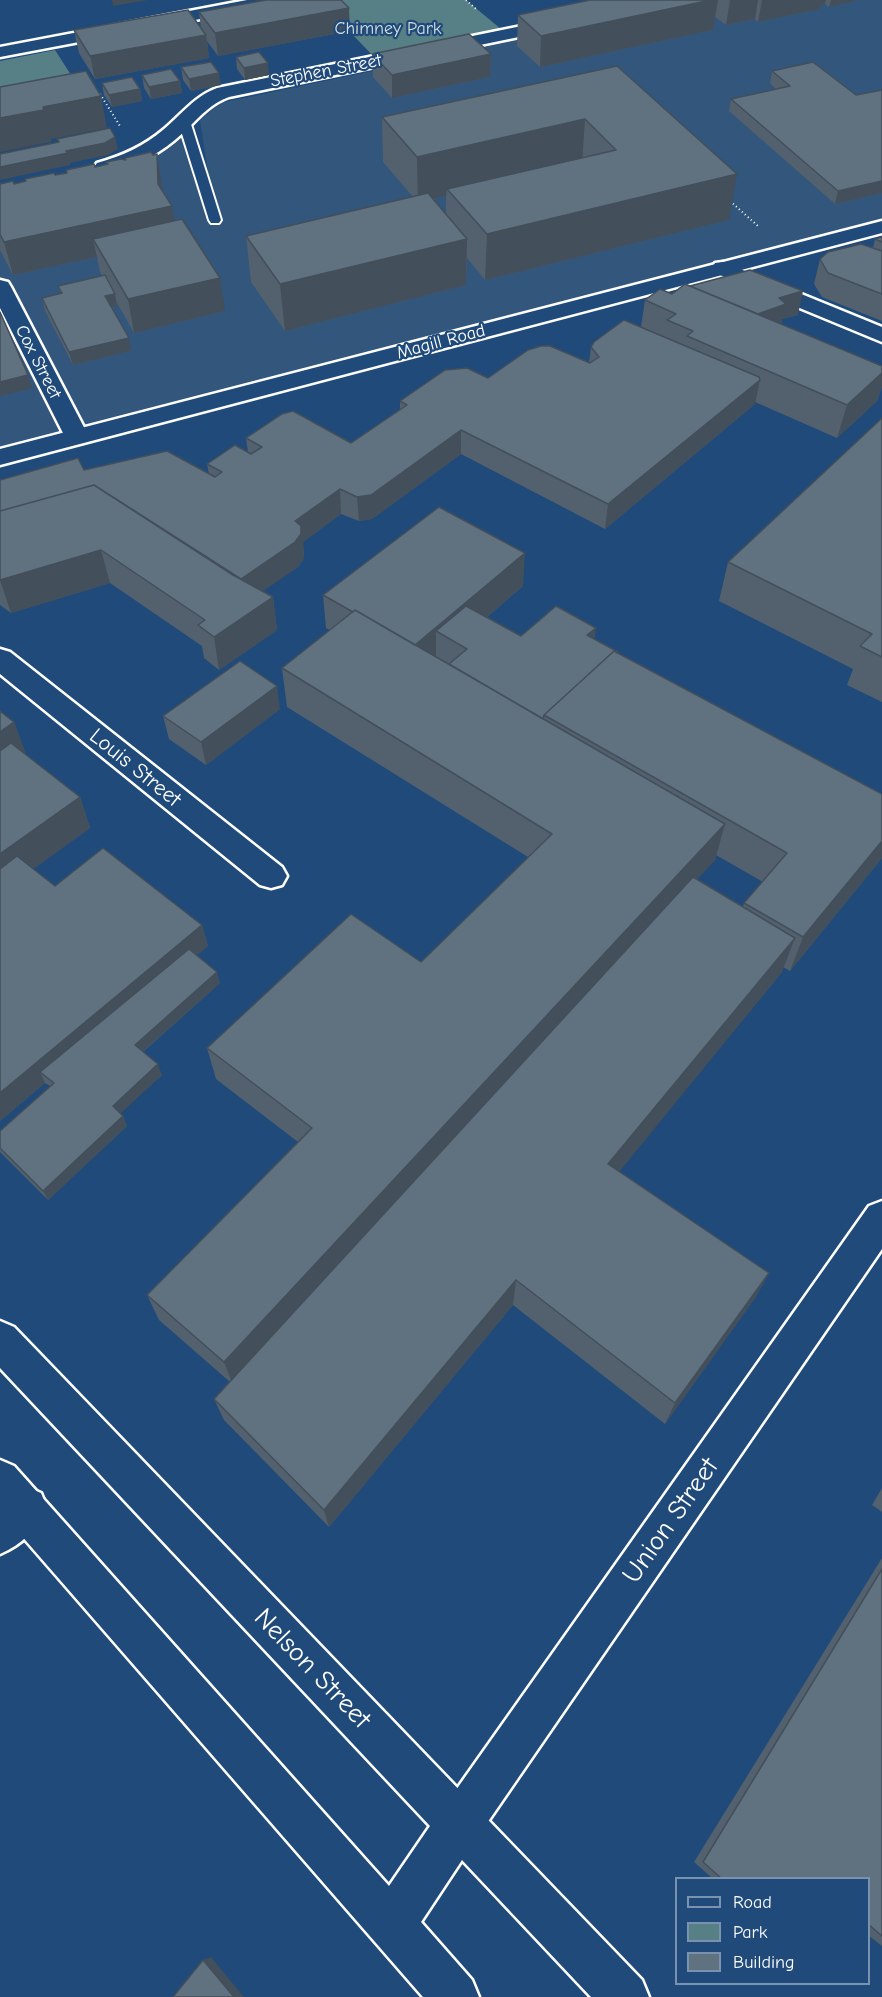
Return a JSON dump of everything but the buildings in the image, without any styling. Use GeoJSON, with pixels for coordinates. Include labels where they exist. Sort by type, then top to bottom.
{"type":"FeatureCollection","features":[{"type":"Feature","properties":{"kind":"street"},"geometry":{"type":"LineString","coordinates":[[0,52],[274,0]]}},
{"type":"Feature","properties":{"kind":"street","name":"Stephen Street"},"geometry":{"type":"LineString","coordinates":[[85,171],[125,162],[156,148],[210,97],[224,92],[574,21]]}},
{"type":"Feature","properties":{"kind":"street","name":"Magill Road"},"geometry":{"type":"LineString","coordinates":[[0,457],[882,226]]}},
{"type":"Feature","properties":{"kind":"street"},"geometry":{"type":"LineString","coordinates":[[723,268],[882,334]]}},
{"type":"Feature","properties":{"kind":"street","name":"Cox Street"},"geometry":{"type":"LineString","coordinates":[[0,287],[77,437]]}},
{"type":"Feature","properties":{"kind":"street","name":"Louis Street"},"geometry":{"type":"LineString","coordinates":[[0,659],[271,876]]}},
{"type":"Feature","properties":{"kind":"street","name":"Union Street"},"geometry":{"type":"LineString","coordinates":[[391,1924],[882,1218]]}},
{"type":"Feature","properties":{"kind":"street","name":"Nelson Street"},"geometry":{"type":"LineString","coordinates":[[0,1340],[103,1451],[625,1997]]}},
{"type":"Feature","properties":{"kind":"street"},"geometry":{"type":"LineString","coordinates":[[9,1507],[391,1924],[455,1997]]}},
{"type":"Feature","properties":{"kind":"lane"},"geometry":{"type":"LineString","coordinates":[[184,121],[215,220]]}},
{"type":"Feature","properties":{"kind":"path"},"geometry":{"type":"LineString","coordinates":[[64,40],[141,156]]}},
{"type":"Feature","properties":{"kind":"path"},"geometry":{"type":"LineString","coordinates":[[728,199],[763,230]]}},
{"type":"Feature","properties":{"kind":"shaded area"},"geometry":{"type":"Polygon","coordinates":[[[675,0],[882,0],[882,227],[0,457],[0,190],[125,162],[184,121],[213,206],[200,120],[220,103],[406,64],[399,56],[675,0]]]}},
{"type":"Feature","properties":{"kind":"green space","name":"Chimney Park"},"geometry":{"type":"Polygon","coordinates":[[[319,0],[466,0],[507,34],[378,61],[319,0]]]}},
{"type":"Feature","properties":{"kind":"green space"},"geometry":{"type":"Polygon","coordinates":[[[55,50],[82,92],[0,108],[0,61],[55,50]]]}}]}
